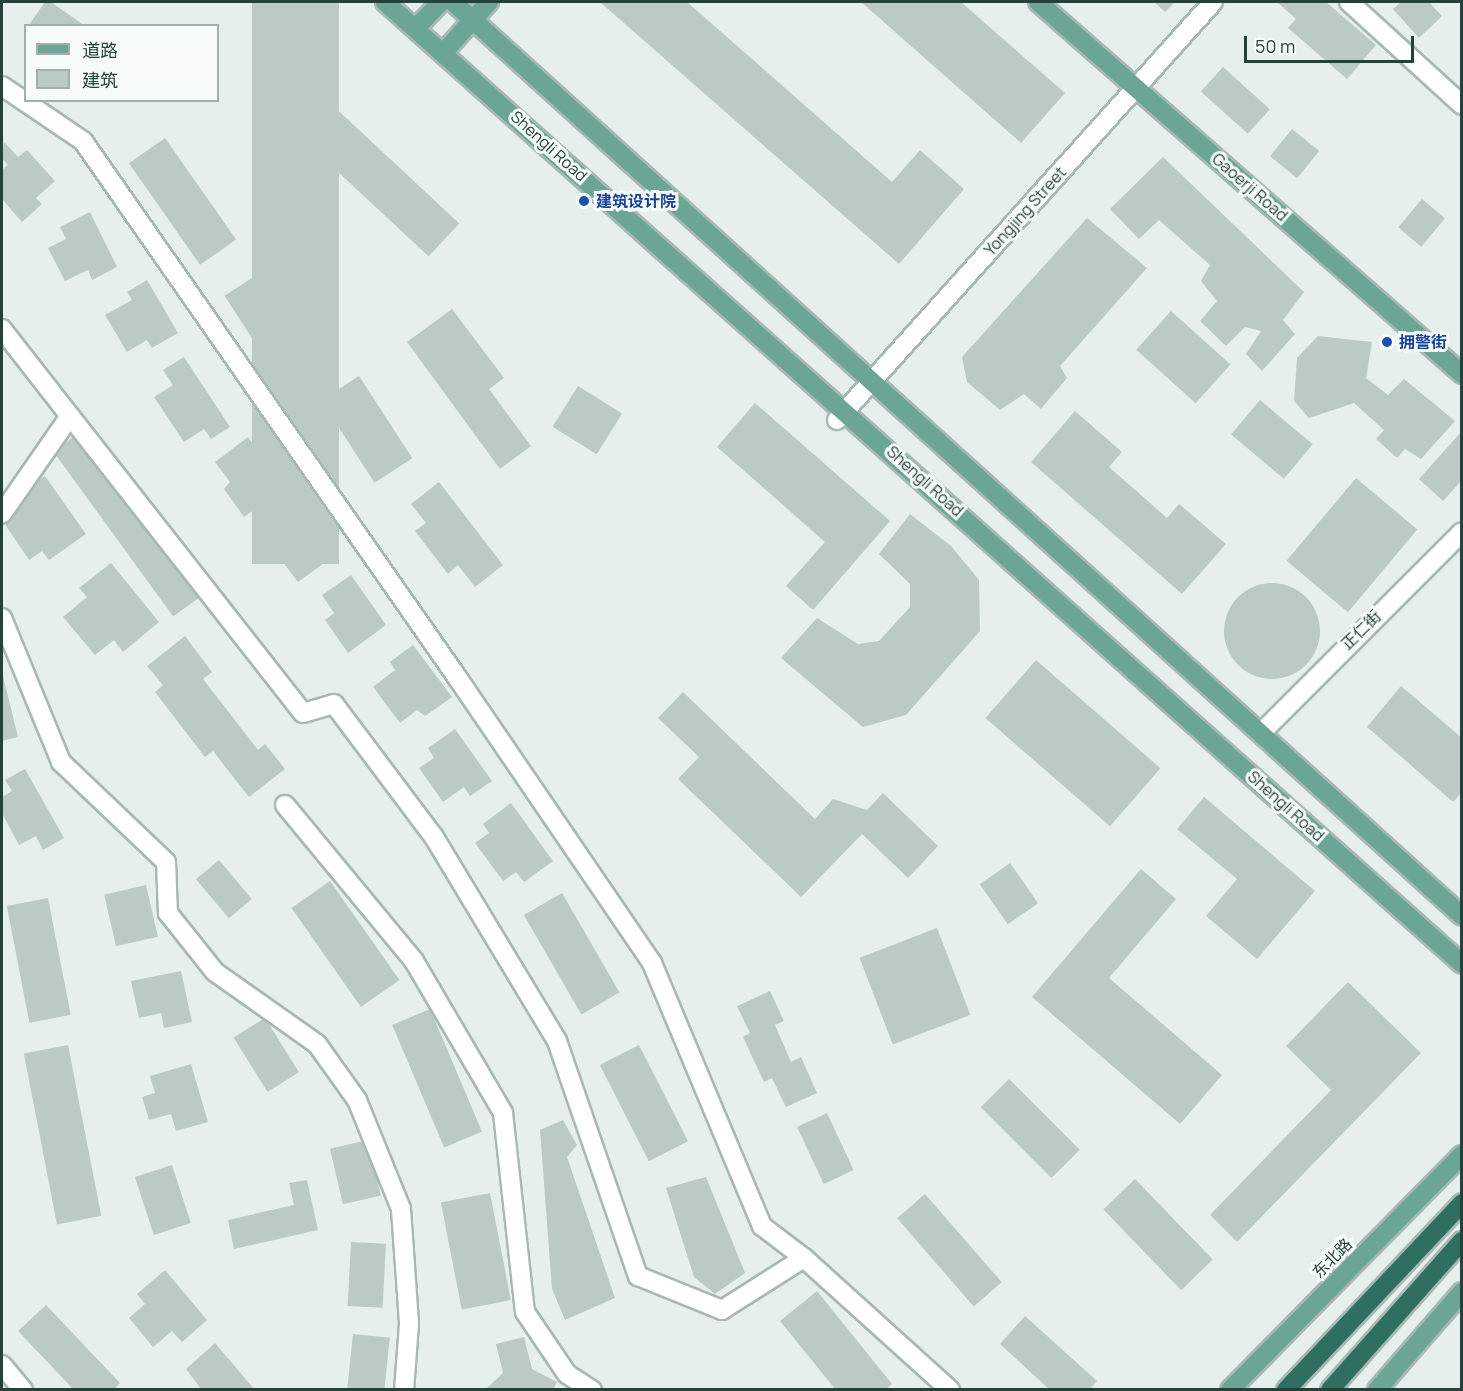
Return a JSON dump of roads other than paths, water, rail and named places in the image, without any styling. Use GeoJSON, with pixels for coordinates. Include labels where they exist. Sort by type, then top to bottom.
{"type":"FeatureCollection","features":[{"type":"Feature","properties":{"kind":"highway"},"geometry":{"type":"LineString","coordinates":[[1286,1389],[1365,1308],[1461,1203]]}},
{"type":"Feature","properties":{"kind":"highway"},"geometry":{"type":"LineString","coordinates":[[1330,1389],[1461,1240]]}},
{"type":"Feature","properties":{"kind":"main road","name":"Shengli Road"},"geometry":{"type":"LineString","coordinates":[[385,2],[841,414],[1461,964]]}},
{"type":"Feature","properties":{"kind":"main road"},"geometry":{"type":"LineString","coordinates":[[416,28],[441,2]]}},
{"type":"Feature","properties":{"kind":"main road"},"geometry":{"type":"LineString","coordinates":[[453,2],[1263,731],[1461,915]]}},
{"type":"Feature","properties":{"kind":"main road"},"geometry":{"type":"LineString","coordinates":[[444,53],[489,2]]}},
{"type":"Feature","properties":{"kind":"main road","name":"Gaoerji Road"},"geometry":{"type":"LineString","coordinates":[[1038,2],[1461,374]]}},
{"type":"Feature","properties":{"kind":"main road","name":"东北路"},"geometry":{"type":"LineString","coordinates":[[1230,1389],[1461,1155]]}},
{"type":"Feature","properties":{"kind":"main road"},"geometry":{"type":"LineString","coordinates":[[1377,1389],[1461,1292]]}},
{"type":"Feature","properties":{"kind":"street","name":"Yongjing Street"},"geometry":{"type":"LineString","coordinates":[[841,414],[1213,2]]}},
{"type":"Feature","properties":{"kind":"street"},"geometry":{"type":"LineString","coordinates":[[1349,2],[1461,105]]}},
{"type":"Feature","properties":{"kind":"street"},"geometry":{"type":"LineString","coordinates":[[2,86],[24,101]]}},
{"type":"Feature","properties":{"kind":"street"},"geometry":{"type":"LineString","coordinates":[[26,102],[83,141],[452,670],[652,963],[762,1226],[804,1258],[950,1389]]}},
{"type":"Feature","properties":{"kind":"street"},"geometry":{"type":"LineString","coordinates":[[2,329],[303,713],[334,704],[434,837],[558,1041],[638,1276],[722,1310],[804,1258]]}},
{"type":"Feature","properties":{"kind":"street"},"geometry":{"type":"LineString","coordinates":[[2,513],[70,416]]}},
{"type":"Feature","properties":{"kind":"street","name":"正仁街"},"geometry":{"type":"LineString","coordinates":[[1263,731],[1461,532]]}},
{"type":"Feature","properties":{"kind":"street"},"geometry":{"type":"LineString","coordinates":[[2,618],[61,762],[166,862],[168,913],[215,972],[316,1044],[357,1100],[401,1209],[409,1324],[404,1389]]}},
{"type":"Feature","properties":{"kind":"street"},"geometry":{"type":"LineString","coordinates":[[285,805],[414,961],[503,1113],[525,1312],[567,1374],[592,1389]]}},
{"type":"Feature","properties":{"kind":"street"},"geometry":{"type":"LineString","coordinates":[[2,1365],[23,1389]]}},
{"type":"Feature","properties":{"kind":"place","name":"建筑设计院"},"geometry":{"type":"Point","coordinates":[584,201]}},
{"type":"Feature","properties":{"kind":"place","name":"拥警街"},"geometry":{"type":"Point","coordinates":[1387,342]}}]}
